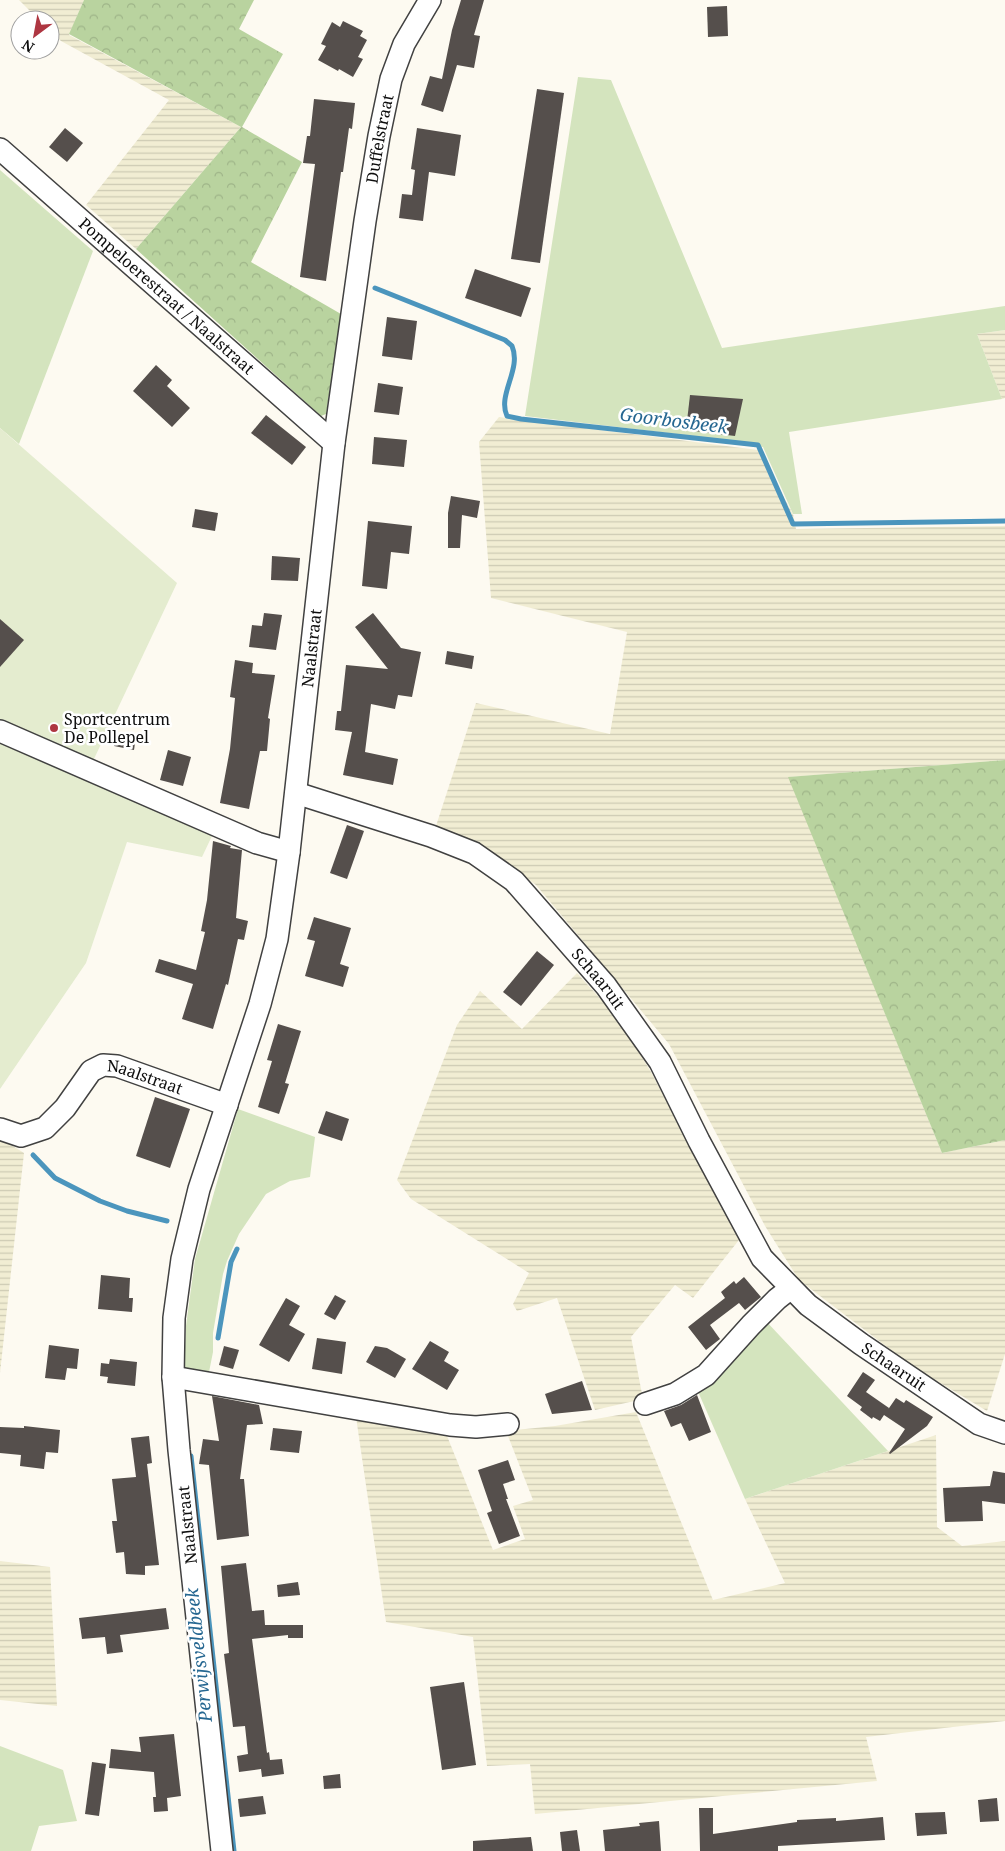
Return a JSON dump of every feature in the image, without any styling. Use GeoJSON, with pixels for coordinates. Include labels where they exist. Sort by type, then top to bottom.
{"type":"FeatureCollection","features":[{"type":"Feature","properties":{"kind":"street","name":"Duffelstraat"},"geometry":{"type":"LineString","coordinates":[[334,443],[379,136],[391,79],[404,44],[430,0]]}},
{"type":"Feature","properties":{"kind":"street","name":"Pompeloerestraat / Naalstraat"},"geometry":{"type":"LineString","coordinates":[[0,150],[334,443]]}},
{"type":"Feature","properties":{"kind":"street","name":"Naalstraat"},"geometry":{"type":"LineString","coordinates":[[222,1851],[181,1469],[173,1377],[174,1318],[182,1259],[199,1189],[260,1004],[277,939],[296,793],[334,443]]}},
{"type":"Feature","properties":{"kind":"street"},"geometry":{"type":"LineString","coordinates":[[0,731],[257,843],[289,852]]}},
{"type":"Feature","properties":{"kind":"street","name":"Schaaruit"},"geometry":{"type":"LineString","coordinates":[[296,793],[431,836],[474,853],[514,881],[606,986],[660,1062],[699,1141],[762,1258],[808,1305],[861,1344],[979,1424],[1005,1433]]}},
{"type":"Feature","properties":{"kind":"street","name":"Naalstraat"},"geometry":{"type":"LineString","coordinates":[[0,1129],[21,1136],[45,1128],[65,1108],[91,1071],[103,1065],[118,1066],[227,1105]]}},
{"type":"Feature","properties":{"kind":"street"},"geometry":{"type":"LineString","coordinates":[[645,1404],[675,1394],[706,1375],[751,1325],[791,1288]]}},
{"type":"Feature","properties":{"kind":"street"},"geometry":{"type":"LineString","coordinates":[[173,1377],[450,1425],[476,1427],[508,1424]]}},
{"type":"Feature","properties":{"kind":"shaded area"},"geometry":{"type":"Polygon","coordinates":[[[19,0],[84,0],[69,35],[241,127],[136,249],[86,205],[169,100],[61,41],[60,10],[29,10],[19,0]]]}},
{"type":"Feature","properties":{"kind":"shaded area"},"geometry":{"type":"Polygon","coordinates":[[[1005,330],[1005,398],[1002,399],[977,334],[1005,330]]]}},
{"type":"Feature","properties":{"kind":"shaded area"},"geometry":{"type":"Polygon","coordinates":[[[499,417],[758,450],[793,514],[796,529],[1005,526],[1005,760],[789,777],[942,1153],[1005,1140],[1005,1354],[987,1411],[912,1366],[799,1280],[765,1226],[669,1044],[536,885],[487,849],[435,829],[476,703],[610,734],[627,632],[491,598],[479,442],[499,417]]]}},
{"type":"Feature","properties":{"kind":"shaded area"},"geometry":{"type":"Polygon","coordinates":[[[577,973],[618,1018],[651,1072],[739,1240],[693,1298],[675,1285],[631,1337],[643,1399],[595,1410],[557,1298],[517,1311],[513,1304],[529,1273],[411,1199],[397,1180],[457,1025],[480,991],[522,1029],[577,973]]]}},
{"type":"Feature","properties":{"kind":"shaded area"},"geometry":{"type":"Polygon","coordinates":[[[0,1138],[24,1153],[0,1373],[0,1138]]]}},
{"type":"Feature","properties":{"kind":"shaded area"},"geometry":{"type":"Polygon","coordinates":[[[636,1412],[713,1600],[785,1583],[745,1499],[936,1435],[937,1527],[962,1546],[1005,1541],[1005,1721],[866,1737],[877,1781],[535,1814],[530,1764],[487,1766],[473,1637],[386,1622],[356,1417],[445,1431],[493,1550],[525,1539],[513,1506],[533,1500],[506,1431],[555,1426],[636,1412]]]}},
{"type":"Feature","properties":{"kind":"shaded area"},"geometry":{"type":"Polygon","coordinates":[[[0,1561],[50,1567],[57,1706],[0,1700],[0,1561]]]}},
{"type":"Feature","properties":{"kind":"green space"},"geometry":{"type":"Polygon","coordinates":[[[84,0],[254,0],[239,29],[283,54],[242,127],[302,162],[251,262],[341,314],[326,414],[321,416],[136,249],[241,127],[69,34],[84,0]]]}},
{"type":"Feature","properties":{"kind":"green space"},"geometry":{"type":"Polygon","coordinates":[[[578,77],[611,80],[722,348],[1005,306],[1005,330],[977,334],[1002,399],[789,432],[802,514],[793,514],[763,447],[735,441],[525,416],[578,77]]]}},
{"type":"Feature","properties":{"kind":"green space"},"geometry":{"type":"Polygon","coordinates":[[[0,170],[93,251],[19,444],[0,428],[0,170]]]}},
{"type":"Feature","properties":{"kind":"green space","name":"Sportcentrum De Pollepel"},"geometry":{"type":"Polygon","coordinates":[[[0,428],[177,583],[93,761],[220,819],[202,857],[127,842],[86,963],[0,1089],[0,428]]]}},
{"type":"Feature","properties":{"kind":"green space"},"geometry":{"type":"Polygon","coordinates":[[[1005,760],[1005,1140],[942,1153],[788,777],[1005,760]]]}},
{"type":"Feature","properties":{"kind":"green space"},"geometry":{"type":"Polygon","coordinates":[[[238,1109],[315,1137],[310,1177],[290,1181],[266,1194],[239,1234],[223,1274],[208,1377],[185,1371],[186,1326],[195,1259],[238,1109]]]}},
{"type":"Feature","properties":{"kind":"green space"},"geometry":{"type":"Polygon","coordinates":[[[765,1320],[888,1451],[745,1499],[696,1387],[765,1320]]]}},
{"type":"Feature","properties":{"kind":"green space"},"geometry":{"type":"Polygon","coordinates":[[[0,1746],[63,1770],[77,1821],[39,1826],[31,1851],[0,1851],[0,1746]]]}},
{"type":"Feature","properties":{"kind":"building"},"geometry":{"type":"Polygon","coordinates":[[[461,0],[484,0],[474,35],[480,36],[474,68],[457,65],[443,112],[421,105],[430,76],[442,79],[452,30],[461,0]]]}},
{"type":"Feature","properties":{"kind":"building"},"geometry":{"type":"Polygon","coordinates":[[[727,6],[728,36],[708,37],[707,7],[727,6]]]}},
{"type":"Feature","properties":{"kind":"building"},"geometry":{"type":"Polygon","coordinates":[[[343,21],[363,31],[360,36],[367,40],[358,57],[363,59],[353,77],[318,60],[326,46],[321,44],[332,22],[340,27],[343,21]]]}},
{"type":"Feature","properties":{"kind":"building"},"geometry":{"type":"Polygon","coordinates":[[[537,89],[564,93],[540,263],[511,259],[537,89]]]}},
{"type":"Feature","properties":{"kind":"building"},"geometry":{"type":"Polygon","coordinates":[[[314,99],[355,103],[352,129],[349,128],[343,172],[341,172],[326,281],[300,277],[315,164],[303,163],[307,136],[310,136],[314,99]]]}},
{"type":"Feature","properties":{"kind":"building"},"geometry":{"type":"Polygon","coordinates":[[[65,128],[83,143],[67,162],[49,147],[65,128]]]}},
{"type":"Feature","properties":{"kind":"building"},"geometry":{"type":"Polygon","coordinates":[[[417,128],[461,135],[455,176],[429,172],[423,221],[399,218],[402,194],[412,195],[415,170],[411,169],[417,128]]]}},
{"type":"Feature","properties":{"kind":"building"},"geometry":{"type":"Polygon","coordinates":[[[475,269],[531,288],[521,317],[465,298],[475,269]]]}},
{"type":"Feature","properties":{"kind":"building"},"geometry":{"type":"Polygon","coordinates":[[[387,317],[417,321],[412,360],[382,356],[387,317]]]}},
{"type":"Feature","properties":{"kind":"building"},"geometry":{"type":"Polygon","coordinates":[[[156,365],[172,380],[167,386],[190,408],[172,427],[133,391],[156,365]]]}},
{"type":"Feature","properties":{"kind":"building"},"geometry":{"type":"Polygon","coordinates":[[[378,383],[403,387],[399,415],[374,412],[378,383]]]}},
{"type":"Feature","properties":{"kind":"building"},"geometry":{"type":"Polygon","coordinates":[[[690,395],[743,399],[735,436],[686,430],[690,395]]]}},
{"type":"Feature","properties":{"kind":"building"},"geometry":{"type":"Polygon","coordinates":[[[266,415],[306,447],[292,465],[251,433],[266,415]]]}},
{"type":"Feature","properties":{"kind":"building"},"geometry":{"type":"Polygon","coordinates":[[[374,437],[407,440],[404,467],[372,464],[374,437]]]}},
{"type":"Feature","properties":{"kind":"building"},"geometry":{"type":"Polygon","coordinates":[[[451,496],[480,501],[477,518],[462,515],[460,548],[448,548],[448,513],[451,496]]]}},
{"type":"Feature","properties":{"kind":"building"},"geometry":{"type":"Polygon","coordinates":[[[195,509],[218,513],[215,531],[192,527],[195,509]]]}},
{"type":"Feature","properties":{"kind":"building"},"geometry":{"type":"Polygon","coordinates":[[[368,521],[412,526],[409,554],[391,552],[387,589],[362,586],[368,521]]]}},
{"type":"Feature","properties":{"kind":"building"},"geometry":{"type":"Polygon","coordinates":[[[272,556],[300,558],[298,581],[271,580],[272,556]]]}},
{"type":"Feature","properties":{"kind":"building"},"geometry":{"type":"Polygon","coordinates":[[[264,613],[282,615],[276,650],[249,647],[252,625],[262,626],[264,613]]]}},
{"type":"Feature","properties":{"kind":"building"},"geometry":{"type":"Polygon","coordinates":[[[373,613],[401,648],[421,652],[412,697],[398,695],[395,709],[371,704],[365,752],[398,759],[393,785],[343,775],[352,732],[335,730],[337,711],[341,711],[346,665],[388,669],[355,627],[373,613]]]}},
{"type":"Feature","properties":{"kind":"building"},"geometry":{"type":"Polygon","coordinates":[[[0,619],[24,640],[0,667],[0,619]]]}},
{"type":"Feature","properties":{"kind":"building"},"geometry":{"type":"Polygon","coordinates":[[[447,651],[474,656],[472,669],[445,664],[447,651]]]}},
{"type":"Feature","properties":{"kind":"building"},"geometry":{"type":"Polygon","coordinates":[[[235,660],[253,663],[252,673],[275,675],[268,718],[270,719],[267,751],[260,751],[249,809],[220,803],[230,749],[235,698],[230,697],[235,660]]]}},
{"type":"Feature","properties":{"kind":"building"},"geometry":{"type":"Polygon","coordinates":[[[116,733],[136,736],[134,750],[114,746],[116,733]]]}},
{"type":"Feature","properties":{"kind":"building"},"geometry":{"type":"Polygon","coordinates":[[[168,750],[191,757],[183,786],[160,780],[168,750]]]}},
{"type":"Feature","properties":{"kind":"building"},"geometry":{"type":"Polygon","coordinates":[[[347,825],[364,831],[347,879],[330,873],[347,825]]]}},
{"type":"Feature","properties":{"kind":"building"},"geometry":{"type":"Polygon","coordinates":[[[213,841],[231,846],[230,848],[242,850],[236,918],[248,921],[244,940],[238,939],[228,985],[226,984],[213,1029],[182,1019],[193,984],[155,972],[159,959],[196,970],[205,932],[201,931],[207,900],[213,841]]]}},
{"type":"Feature","properties":{"kind":"building"},"geometry":{"type":"Polygon","coordinates":[[[314,917],[351,928],[340,964],[349,967],[343,987],[305,976],[315,941],[307,939],[314,917]]]}},
{"type":"Feature","properties":{"kind":"building"},"geometry":{"type":"Polygon","coordinates":[[[537,951],[554,965],[521,1006],[503,992],[537,951]]]}},
{"type":"Feature","properties":{"kind":"building"},"geometry":{"type":"Polygon","coordinates":[[[278,1024],[301,1031],[285,1083],[289,1084],[279,1114],[258,1107],[272,1061],[267,1060],[278,1024]]]}},
{"type":"Feature","properties":{"kind":"building"},"geometry":{"type":"Polygon","coordinates":[[[155,1097],[190,1109],[170,1168],[136,1156],[155,1097]]]}},
{"type":"Feature","properties":{"kind":"building"},"geometry":{"type":"Polygon","coordinates":[[[326,1111],[349,1119],[342,1141],[318,1133],[326,1111]]]}},
{"type":"Feature","properties":{"kind":"building"},"geometry":{"type":"Polygon","coordinates":[[[101,1275],[130,1278],[129,1298],[133,1298],[132,1312],[98,1309],[101,1275]]]}},
{"type":"Feature","properties":{"kind":"building"},"geometry":{"type":"Polygon","coordinates":[[[744,1277],[761,1297],[745,1310],[739,1303],[710,1325],[720,1339],[706,1350],[688,1327],[725,1298],[721,1292],[734,1281],[736,1284],[744,1277]]]}},
{"type":"Feature","properties":{"kind":"building"},"geometry":{"type":"Polygon","coordinates":[[[335,1295],[346,1301],[335,1320],[324,1314],[335,1295]]]}},
{"type":"Feature","properties":{"kind":"building"},"geometry":{"type":"Polygon","coordinates":[[[286,1298],[300,1306],[289,1325],[305,1334],[289,1362],[259,1345],[286,1298]]]}},
{"type":"Feature","properties":{"kind":"building"},"geometry":{"type":"Polygon","coordinates":[[[317,1338],[346,1342],[342,1374],[312,1369],[317,1338]]]}},
{"type":"Feature","properties":{"kind":"building"},"geometry":{"type":"Polygon","coordinates":[[[430,1341],[449,1352],[444,1361],[459,1370],[447,1390],[412,1369],[430,1341]]]}},
{"type":"Feature","properties":{"kind":"building"},"geometry":{"type":"Polygon","coordinates":[[[49,1345],[79,1349],[77,1369],[67,1368],[65,1380],[45,1378],[49,1345]]]}},
{"type":"Feature","properties":{"kind":"building"},"geometry":{"type":"Polygon","coordinates":[[[224,1346],[239,1350],[233,1369],[219,1365],[224,1346]]]}},
{"type":"Feature","properties":{"kind":"building"},"geometry":{"type":"Polygon","coordinates":[[[375,1346],[387,1348],[406,1359],[395,1378],[366,1362],[375,1346]]]}},
{"type":"Feature","properties":{"kind":"building"},"geometry":{"type":"Polygon","coordinates":[[[110,1359],[137,1362],[135,1386],[107,1383],[108,1377],[100,1376],[101,1363],[109,1364],[110,1359]]]}},
{"type":"Feature","properties":{"kind":"building"},"geometry":{"type":"Polygon","coordinates":[[[863,1372],[875,1380],[866,1392],[889,1408],[887,1411],[896,1398],[904,1403],[906,1400],[933,1417],[927,1426],[890,1454],[905,1429],[884,1415],[880,1421],[873,1417],[872,1419],[860,1410],[862,1407],[847,1396],[863,1372]]]}},
{"type":"Feature","properties":{"kind":"building"},"geometry":{"type":"Polygon","coordinates":[[[582,1381],[592,1410],[552,1414],[545,1394],[582,1381]]]}},
{"type":"Feature","properties":{"kind":"building"},"geometry":{"type":"Polygon","coordinates":[[[697,1395],[711,1432],[689,1441],[681,1423],[671,1427],[664,1411],[681,1405],[697,1395]]]}},
{"type":"Feature","properties":{"kind":"building"},"geometry":{"type":"Polygon","coordinates":[[[212,1396],[259,1405],[263,1424],[247,1425],[240,1479],[244,1479],[249,1536],[217,1540],[209,1465],[199,1464],[203,1439],[219,1441],[212,1396]]]}},
{"type":"Feature","properties":{"kind":"building"},"geometry":{"type":"Polygon","coordinates":[[[24,1426],[60,1430],[58,1453],[46,1452],[44,1469],[20,1466],[21,1455],[0,1453],[0,1427],[24,1428],[24,1426]]]}},
{"type":"Feature","properties":{"kind":"building"},"geometry":{"type":"Polygon","coordinates":[[[273,1428],[302,1431],[299,1453],[270,1450],[273,1428]]]}},
{"type":"Feature","properties":{"kind":"building"},"geometry":{"type":"Polygon","coordinates":[[[149,1436],[152,1463],[147,1464],[159,1565],[145,1566],[145,1575],[126,1574],[124,1552],[116,1553],[112,1521],[117,1521],[112,1479],[136,1477],[131,1438],[149,1436]]]}},
{"type":"Feature","properties":{"kind":"building"},"geometry":{"type":"Polygon","coordinates":[[[508,1460],[515,1480],[503,1484],[508,1499],[506,1499],[520,1536],[499,1544],[487,1513],[492,1511],[478,1470],[508,1460]]]}},
{"type":"Feature","properties":{"kind":"building"},"geometry":{"type":"Polygon","coordinates":[[[993,1471],[1005,1473],[1005,1504],[982,1501],[983,1521],[945,1522],[943,1488],[990,1486],[993,1471]]]}},
{"type":"Feature","properties":{"kind":"building"},"geometry":{"type":"Polygon","coordinates":[[[246,1563],[252,1611],[264,1610],[265,1625],[303,1625],[303,1638],[288,1638],[288,1635],[252,1639],[267,1753],[269,1752],[270,1760],[282,1759],[284,1774],[262,1777],[261,1769],[239,1772],[237,1756],[248,1754],[245,1726],[233,1727],[224,1654],[229,1653],[221,1566],[246,1563]]]}},
{"type":"Feature","properties":{"kind":"building"},"geometry":{"type":"Polygon","coordinates":[[[298,1582],[300,1595],[278,1597],[277,1585],[298,1582]]]}},
{"type":"Feature","properties":{"kind":"building"},"geometry":{"type":"Polygon","coordinates":[[[166,1608],[169,1629],[120,1635],[123,1652],[107,1654],[105,1637],[82,1639],[79,1618],[166,1608]]]}},
{"type":"Feature","properties":{"kind":"building"},"geometry":{"type":"Polygon","coordinates":[[[464,1682],[476,1765],[442,1770],[430,1687],[464,1682]]]}},
{"type":"Feature","properties":{"kind":"building"},"geometry":{"type":"Polygon","coordinates":[[[174,1734],[181,1796],[167,1798],[168,1811],[154,1812],[153,1797],[156,1797],[154,1772],[109,1768],[111,1749],[141,1752],[139,1737],[174,1734]]]}},
{"type":"Feature","properties":{"kind":"building"},"geometry":{"type":"Polygon","coordinates":[[[92,1762],[106,1764],[99,1816],[85,1814],[92,1762]]]}},
{"type":"Feature","properties":{"kind":"building"},"geometry":{"type":"Polygon","coordinates":[[[340,1774],[341,1788],[324,1789],[323,1776],[340,1774]]]}},
{"type":"Feature","properties":{"kind":"building"},"geometry":{"type":"Polygon","coordinates":[[[263,1796],[266,1814],[240,1817],[238,1799],[263,1796]]]}},
{"type":"Feature","properties":{"kind":"building"},"geometry":{"type":"Polygon","coordinates":[[[997,1798],[999,1821],[980,1822],[978,1800],[997,1798]]]}},
{"type":"Feature","properties":{"kind":"building"},"geometry":{"type":"Polygon","coordinates":[[[699,1808],[713,1808],[713,1834],[797,1822],[797,1820],[836,1818],[836,1821],[883,1817],[885,1840],[778,1846],[778,1851],[700,1851],[699,1808]]]}},
{"type":"Feature","properties":{"kind":"building"},"geometry":{"type":"Polygon","coordinates":[[[945,1812],[947,1834],[917,1836],[915,1813],[945,1812]]]}},
{"type":"Feature","properties":{"kind":"building"},"geometry":{"type":"Polygon","coordinates":[[[659,1821],[661,1851],[605,1851],[603,1830],[640,1826],[639,1823],[659,1821]]]}},
{"type":"Feature","properties":{"kind":"building"},"geometry":{"type":"Polygon","coordinates":[[[577,1830],[580,1851],[562,1851],[560,1832],[577,1830]]]}},
{"type":"Feature","properties":{"kind":"building"},"geometry":{"type":"Polygon","coordinates":[[[531,1837],[533,1851],[473,1851],[473,1841],[531,1837]]]}},
{"type":"Feature","properties":{"kind":"waterway","name":"Goorbosbeek"},"geometry":{"type":"LineString","coordinates":[[375,288],[505,340],[512,346],[514,364],[505,399],[507,416],[758,445],[793,524],[1005,521]]}},
{"type":"Feature","properties":{"kind":"waterway","name":"Perwijsveldbeek"},"geometry":{"type":"LineString","coordinates":[[33,1155],[55,1178],[100,1201],[127,1211],[167,1221]]}},
{"type":"Feature","properties":{"kind":"waterway","name":"Perwijsveldbeek"},"geometry":{"type":"LineString","coordinates":[[218,1338],[231,1262],[237,1249]]}},
{"type":"Feature","properties":{"kind":"waterway","name":"Perwijsveldbeek"},"geometry":{"type":"LineString","coordinates":[[191,1456],[234,1851]]}},
{"type":"Feature","properties":{"kind":"place","name":"Sportcentrum De Pollepel"},"geometry":{"type":"Point","coordinates":[54,728]}}]}
